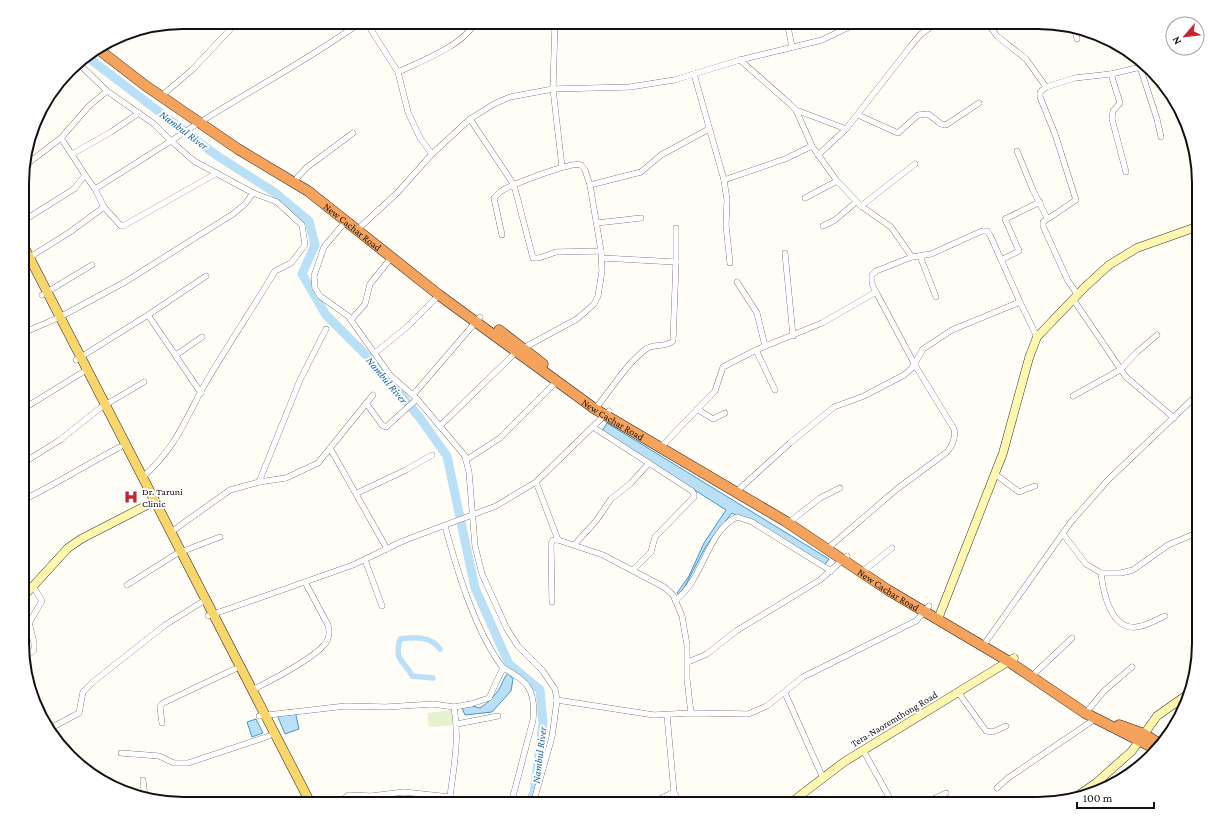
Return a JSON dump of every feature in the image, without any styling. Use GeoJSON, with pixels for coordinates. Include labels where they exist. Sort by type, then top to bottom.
{"type":"FeatureCollection","features":[{"type":"Feature","properties":{"kind":"highway","name":"New Cachar Road"},"geometry":{"type":"LineString","coordinates":[[107,49],[238,149],[303,188],[346,221],[359,228],[391,258],[430,284],[439,295],[478,320]]}},
{"type":"Feature","properties":{"kind":"highway","name":"New Cachar Road"},"geometry":{"type":"LineString","coordinates":[[102,52],[140,81],[201,121],[296,178],[430,284],[597,407]]}},
{"type":"Feature","properties":{"kind":"highway","name":"New Cachar Road"},"geometry":{"type":"LineString","coordinates":[[519,350],[556,382],[662,446],[792,520],[863,571],[985,644],[1036,672],[1089,709],[1142,738],[1153,746]]}},
{"type":"Feature","properties":{"kind":"highway","name":"New Cachar Road"},"geometry":{"type":"LineString","coordinates":[[738,490],[829,547]]}},
{"type":"Feature","properties":{"kind":"highway","name":"New Cachar Road"},"geometry":{"type":"LineString","coordinates":[[1011,659],[1095,719],[1156,743]]}},
{"type":"Feature","properties":{"kind":"main road"},"geometry":{"type":"LineString","coordinates":[[29,265],[142,478],[152,502],[202,602],[211,615],[235,670],[262,715],[307,797]]}},
{"type":"Feature","properties":{"kind":"main road"},"geometry":{"type":"LineString","coordinates":[[78,358],[83,372],[103,406],[120,447],[171,532],[178,553],[252,690],[269,736],[301,797]]}},
{"type":"Feature","properties":{"kind":"street"},"geometry":{"type":"LineString","coordinates":[[165,93],[193,69],[230,29]]}},
{"type":"Feature","properties":{"kind":"street"},"geometry":{"type":"LineString","coordinates":[[95,189],[201,121],[264,85],[350,29]]}},
{"type":"Feature","properties":{"kind":"street"},"geometry":{"type":"LineString","coordinates":[[370,29],[398,72],[408,112],[420,138],[432,154]]}},
{"type":"Feature","properties":{"kind":"street"},"geometry":{"type":"LineString","coordinates":[[398,72],[439,54],[471,29]]}},
{"type":"Feature","properties":{"kind":"street"},"geometry":{"type":"LineString","coordinates":[[555,29],[554,89],[562,167]]}},
{"type":"Feature","properties":{"kind":"street"},"geometry":{"type":"LineString","coordinates":[[788,29],[792,46]]}},
{"type":"Feature","properties":{"kind":"street"},"geometry":{"type":"LineString","coordinates":[[359,228],[398,192],[432,154],[470,119],[494,104],[510,97],[554,89],[630,87],[654,84],[792,46],[822,40],[845,29]]}},
{"type":"Feature","properties":{"kind":"street"},"geometry":{"type":"LineString","coordinates":[[818,155],[846,129],[910,47],[928,29]]}},
{"type":"Feature","properties":{"kind":"street"},"geometry":{"type":"LineString","coordinates":[[992,29],[1000,39],[1026,59],[1046,87]]}},
{"type":"Feature","properties":{"kind":"street"},"geometry":{"type":"LineString","coordinates":[[1075,33],[1076,39]]}},
{"type":"Feature","properties":{"kind":"street"},"geometry":{"type":"LineString","coordinates":[[740,60],[796,110],[846,129]]}},
{"type":"Feature","properties":{"kind":"street"},"geometry":{"type":"LineString","coordinates":[[82,67],[107,91],[154,124],[194,160],[253,193],[277,202],[302,225],[305,246],[291,263],[275,271],[200,393],[167,453],[142,478]]}},
{"type":"Feature","properties":{"kind":"street"},"geometry":{"type":"LineString","coordinates":[[1141,68],[1111,74],[1075,78],[1046,87],[1040,92],[1040,96],[1055,134],[1076,200],[1043,222],[1044,230],[1075,297],[1120,370],[1132,383],[1174,418]]}},
{"type":"Feature","properties":{"kind":"street"},"geometry":{"type":"LineString","coordinates":[[1144,71],[1161,137]]}},
{"type":"Feature","properties":{"kind":"street"},"geometry":{"type":"LineString","coordinates":[[694,74],[724,180],[727,200],[726,224],[730,264]]}},
{"type":"Feature","properties":{"kind":"street"},"geometry":{"type":"LineString","coordinates":[[1111,74],[1120,103],[1113,111],[1112,120],[1126,172]]}},
{"type":"Feature","properties":{"kind":"street"},"geometry":{"type":"LineString","coordinates":[[30,162],[61,138],[89,106],[107,91]]}},
{"type":"Feature","properties":{"kind":"street"},"geometry":{"type":"LineString","coordinates":[[858,115],[898,133],[921,113],[928,114],[941,124],[946,125],[979,103]]}},
{"type":"Feature","properties":{"kind":"street"},"geometry":{"type":"LineString","coordinates":[[796,110],[812,146],[837,181],[859,204],[890,227],[912,257]]}},
{"type":"Feature","properties":{"kind":"street"},"geometry":{"type":"LineString","coordinates":[[72,154],[111,132],[139,113]]}},
{"type":"Feature","properties":{"kind":"street"},"geometry":{"type":"LineString","coordinates":[[470,119],[514,185],[533,258],[539,258],[556,252],[601,251]]}},
{"type":"Feature","properties":{"kind":"street"},"geometry":{"type":"LineString","coordinates":[[590,185],[641,172],[661,155],[709,129]]}},
{"type":"Feature","properties":{"kind":"street"},"geometry":{"type":"LineString","coordinates":[[296,178],[306,168],[353,133]]}},
{"type":"Feature","properties":{"kind":"street"},"geometry":{"type":"LineString","coordinates":[[61,138],[95,189],[104,207],[121,226],[217,173]]}},
{"type":"Feature","properties":{"kind":"street"},"geometry":{"type":"LineString","coordinates":[[724,180],[785,159],[812,146]]}},
{"type":"Feature","properties":{"kind":"street"},"geometry":{"type":"LineString","coordinates":[[1017,151],[1033,190],[1047,218]]}},
{"type":"Feature","properties":{"kind":"street"},"geometry":{"type":"LineString","coordinates":[[440,426],[519,350],[578,319],[590,309],[598,296],[602,271],[602,258],[590,185],[586,170],[581,165],[576,163],[562,167],[514,185],[500,192],[494,198],[502,235]]}},
{"type":"Feature","properties":{"kind":"street"},"geometry":{"type":"LineString","coordinates":[[823,226],[859,204],[915,164]]}},
{"type":"Feature","properties":{"kind":"street"},"geometry":{"type":"LineString","coordinates":[[29,218],[45,206],[74,189],[85,175]]}},
{"type":"Feature","properties":{"kind":"street"},"geometry":{"type":"LineString","coordinates":[[805,198],[837,181]]}},
{"type":"Feature","properties":{"kind":"street"},"geometry":{"type":"LineString","coordinates":[[29,330],[58,318],[125,282],[233,214],[245,204],[253,193]]}},
{"type":"Feature","properties":{"kind":"street"},"geometry":{"type":"LineString","coordinates":[[1001,260],[1019,251],[1005,218],[1040,202]]}},
{"type":"Feature","properties":{"kind":"street"},"geometry":{"type":"LineString","coordinates":[[29,258],[70,232],[104,207]]}},
{"type":"Feature","properties":{"kind":"street"},"geometry":{"type":"LineString","coordinates":[[597,223],[641,218]]}},
{"type":"Feature","properties":{"kind":"street"},"geometry":{"type":"LineString","coordinates":[[346,221],[324,247],[313,280],[318,294],[342,310],[351,320],[390,375],[399,385],[413,395],[416,401],[456,445],[466,460],[469,472],[469,517],[478,562],[493,598],[518,646],[549,679],[555,689],[557,700],[552,737],[535,797]]}},
{"type":"Feature","properties":{"kind":"street"},"geometry":{"type":"LineString","coordinates":[[597,407],[622,374],[646,349],[673,341],[676,228]]}},
{"type":"Feature","properties":{"kind":"street"},"geometry":{"type":"LineString","coordinates":[[939,616],[1003,453],[1029,358],[1037,337],[1075,297],[1109,266],[1122,257],[1156,241],[1192,228]]}},
{"type":"Feature","properties":{"kind":"street"},"geometry":{"type":"LineString","coordinates":[[829,547],[897,489],[947,452],[953,444],[956,435],[954,429],[915,365],[876,292],[871,279],[874,273],[912,257],[931,254],[982,231],[987,231],[1037,337]]}},
{"type":"Feature","properties":{"kind":"street"},"geometry":{"type":"LineString","coordinates":[[785,253],[793,336]]}},
{"type":"Feature","properties":{"kind":"street"},"geometry":{"type":"LineString","coordinates":[[920,256],[936,297]]}},
{"type":"Feature","properties":{"kind":"street"},"geometry":{"type":"LineString","coordinates":[[351,320],[365,304],[370,284],[391,258]]}},
{"type":"Feature","properties":{"kind":"street"},"geometry":{"type":"LineString","coordinates":[[602,258],[676,262]]}},
{"type":"Feature","properties":{"kind":"street"},"geometry":{"type":"LineString","coordinates":[[45,293],[92,265]]}},
{"type":"Feature","properties":{"kind":"street"},"geometry":{"type":"LineString","coordinates":[[78,358],[148,315],[206,276]]}},
{"type":"Feature","properties":{"kind":"street"},"geometry":{"type":"LineString","coordinates":[[737,282],[757,313],[765,346]]}},
{"type":"Feature","properties":{"kind":"street"},"geometry":{"type":"LineString","coordinates":[[662,446],[715,391],[723,367],[756,350],[793,336],[845,311],[876,292]]}},
{"type":"Feature","properties":{"kind":"street"},"geometry":{"type":"LineString","coordinates":[[374,353],[407,327],[439,295]]}},
{"type":"Feature","properties":{"kind":"street"},"geometry":{"type":"LineString","coordinates":[[738,490],[790,443],[834,407],[857,398],[904,375],[915,365],[923,349],[952,330],[1020,302]]}},
{"type":"Feature","properties":{"kind":"street"},"geometry":{"type":"LineString","coordinates":[[148,315],[200,393]]}},
{"type":"Feature","properties":{"kind":"street"},"geometry":{"type":"LineString","coordinates":[[413,395],[478,320]]}},
{"type":"Feature","properties":{"kind":"street"},"geometry":{"type":"LineString","coordinates":[[259,482],[300,380],[326,329]]}},
{"type":"Feature","properties":{"kind":"street"},"geometry":{"type":"LineString","coordinates":[[1073,396],[1120,370],[1136,352],[1157,335]]}},
{"type":"Feature","properties":{"kind":"street"},"geometry":{"type":"LineString","coordinates":[[176,355],[202,337]]}},
{"type":"Feature","properties":{"kind":"street"},"geometry":{"type":"LineString","coordinates":[[756,350],[775,390]]}},
{"type":"Feature","properties":{"kind":"street"},"geometry":{"type":"LineString","coordinates":[[29,404],[83,372]]}},
{"type":"Feature","properties":{"kind":"street"},"geometry":{"type":"LineString","coordinates":[[29,459],[60,440],[103,406],[144,382]]}},
{"type":"Feature","properties":{"kind":"street"},"geometry":{"type":"LineString","coordinates":[[466,460],[500,438],[556,382]]}},
{"type":"Feature","properties":{"kind":"street"},"geometry":{"type":"LineString","coordinates":[[171,532],[224,494],[238,487],[294,476],[318,463],[373,395]]}},
{"type":"Feature","properties":{"kind":"street"},"geometry":{"type":"LineString","coordinates":[[985,644],[1063,534],[1108,480],[1192,400]]}},
{"type":"Feature","properties":{"kind":"street"},"geometry":{"type":"LineString","coordinates":[[366,403],[384,426],[390,424],[416,401]]}},
{"type":"Feature","properties":{"kind":"street"},"geometry":{"type":"LineString","coordinates":[[697,409],[713,418],[725,413]]}},
{"type":"Feature","properties":{"kind":"street"},"geometry":{"type":"LineString","coordinates":[[211,615],[365,560],[387,549],[496,506],[536,482],[607,413]]}},
{"type":"Feature","properties":{"kind":"street"},"geometry":{"type":"LineString","coordinates":[[592,427],[692,491],[694,496],[655,537],[651,552],[633,570]]}},
{"type":"Feature","properties":{"kind":"street"},"geometry":{"type":"LineString","coordinates":[[29,497],[43,491],[89,463],[120,447]]}},
{"type":"Feature","properties":{"kind":"street"},"geometry":{"type":"LineString","coordinates":[[330,448],[357,493],[387,549]]}},
{"type":"Feature","properties":{"kind":"street"},"geometry":{"type":"LineString","coordinates":[[357,493],[406,470],[432,455]]}},
{"type":"Feature","properties":{"kind":"street"},"geometry":{"type":"LineString","coordinates":[[574,545],[598,518],[611,499],[631,483],[649,463]]}},
{"type":"Feature","properties":{"kind":"street"},"geometry":{"type":"LineString","coordinates":[[995,474],[1019,492],[1035,486]]}},
{"type":"Feature","properties":{"kind":"street"},"geometry":{"type":"LineString","coordinates":[[536,482],[558,540]]}},
{"type":"Feature","properties":{"kind":"street"},"geometry":{"type":"LineString","coordinates":[[792,520],[820,498],[840,488]]}},
{"type":"Feature","properties":{"kind":"street"},"geometry":{"type":"LineString","coordinates":[[29,590],[68,548],[80,539],[152,502]]}},
{"type":"Feature","properties":{"kind":"street"},"geometry":{"type":"LineString","coordinates":[[676,600],[691,586],[718,535],[725,526],[738,517],[752,522],[831,571]]}},
{"type":"Feature","properties":{"kind":"street"},"geometry":{"type":"LineString","coordinates":[[445,526],[459,576],[481,629],[495,657],[503,668],[519,677],[529,686],[534,708],[533,720],[513,797]]}},
{"type":"Feature","properties":{"kind":"street"},"geometry":{"type":"LineString","coordinates":[[1063,534],[1086,564],[1092,569],[1101,573],[1133,570],[1168,545],[1192,535]]}},
{"type":"Feature","properties":{"kind":"street"},"geometry":{"type":"LineString","coordinates":[[127,585],[178,553],[220,537]]}},
{"type":"Feature","properties":{"kind":"street"},"geometry":{"type":"LineString","coordinates":[[552,602],[551,544],[553,540],[558,540],[603,555],[668,590],[676,600],[682,616],[688,662],[687,679],[691,713]]}},
{"type":"Feature","properties":{"kind":"street"},"geometry":{"type":"LineString","coordinates":[[863,571],[892,548]]}},
{"type":"Feature","properties":{"kind":"street"},"geometry":{"type":"LineString","coordinates":[[688,662],[707,654],[736,631],[810,586],[831,571],[845,558]]}},
{"type":"Feature","properties":{"kind":"street"},"geometry":{"type":"LineString","coordinates":[[365,560],[382,606]]}},
{"type":"Feature","properties":{"kind":"street"},"geometry":{"type":"LineString","coordinates":[[1101,573],[1102,583],[1109,607],[1124,625],[1129,627],[1140,627],[1165,616]]}},
{"type":"Feature","properties":{"kind":"street"},"geometry":{"type":"LineString","coordinates":[[252,690],[315,653],[327,641],[329,630],[328,625],[305,582]]}},
{"type":"Feature","properties":{"kind":"street"},"geometry":{"type":"LineString","coordinates":[[29,654],[34,650],[34,643],[29,623],[42,601],[33,586]]}},
{"type":"Feature","properties":{"kind":"street"},"geometry":{"type":"LineString","coordinates":[[53,726],[79,713],[84,692],[93,682],[164,625],[202,602]]}},
{"type":"Feature","properties":{"kind":"street"},"geometry":{"type":"LineString","coordinates":[[557,700],[654,715],[691,713],[748,714],[758,711],[785,693],[803,678],[902,629],[919,619],[927,609]]}},
{"type":"Feature","properties":{"kind":"street"},"geometry":{"type":"LineString","coordinates":[[1036,672],[1072,638]]}},
{"type":"Feature","properties":{"kind":"street","name":"Tera-Naoremthong Road"},"geometry":{"type":"LineString","coordinates":[[798,797],[863,750],[1011,659]]}},
{"type":"Feature","properties":{"kind":"street"},"geometry":{"type":"LineString","coordinates":[[262,715],[346,706],[386,707],[433,704],[454,708],[489,698],[503,668]]}},
{"type":"Feature","properties":{"kind":"street"},"geometry":{"type":"LineString","coordinates":[[1089,709],[1104,691],[1132,668]]}},
{"type":"Feature","properties":{"kind":"street"},"geometry":{"type":"LineString","coordinates":[[162,723],[160,709],[162,703],[235,670]]}},
{"type":"Feature","properties":{"kind":"street"},"geometry":{"type":"LineString","coordinates":[[958,692],[986,731],[993,732],[1006,726]]}},
{"type":"Feature","properties":{"kind":"street"},"geometry":{"type":"LineString","coordinates":[[785,693],[823,778]]}},
{"type":"Feature","properties":{"kind":"street"},"geometry":{"type":"LineString","coordinates":[[1086,790],[1123,761],[1142,738],[1157,716],[1181,699]]}},
{"type":"Feature","properties":{"kind":"street"},"geometry":{"type":"LineString","coordinates":[[346,797],[404,792],[450,797],[457,748],[457,724],[454,708]]}},
{"type":"Feature","properties":{"kind":"street"},"geometry":{"type":"LineString","coordinates":[[667,715],[674,792],[676,797]]}},
{"type":"Feature","properties":{"kind":"street"},"geometry":{"type":"LineString","coordinates":[[457,724],[498,716]]}},
{"type":"Feature","properties":{"kind":"street"},"geometry":{"type":"LineString","coordinates":[[997,788],[1008,778],[1095,719]]}},
{"type":"Feature","properties":{"kind":"street"},"geometry":{"type":"LineString","coordinates":[[121,753],[159,756],[174,762],[188,763],[269,736]]}},
{"type":"Feature","properties":{"kind":"street"},"geometry":{"type":"LineString","coordinates":[[863,750],[889,797]]}},
{"type":"Feature","properties":{"kind":"street"},"geometry":{"type":"LineString","coordinates":[[143,780],[144,792]]}},
{"type":"Feature","properties":{"kind":"street"},"geometry":{"type":"LineString","coordinates":[[664,797],[674,792]]}},
{"type":"Feature","properties":{"kind":"street"},"geometry":{"type":"LineString","coordinates":[[938,797],[946,793]]}},
{"type":"Feature","properties":{"kind":"green space"},"geometry":{"type":"Polygon","coordinates":[[[453,710],[455,725],[429,727],[427,713],[453,710]]]}},
{"type":"Feature","properties":{"kind":"water"},"geometry":{"type":"Polygon","coordinates":[[[607,423],[829,559],[824,566],[732,513],[706,546],[684,588],[679,594],[677,593],[689,576],[704,543],[726,510],[602,431],[607,423]]]}},
{"type":"Feature","properties":{"kind":"water"},"geometry":{"type":"Polygon","coordinates":[[[508,673],[513,679],[511,691],[492,712],[465,715],[462,708],[472,706],[480,708],[499,690],[508,673]]]}},
{"type":"Feature","properties":{"kind":"water"},"geometry":{"type":"Polygon","coordinates":[[[295,711],[299,729],[285,734],[277,715],[295,711]]]}},
{"type":"Feature","properties":{"kind":"water"},"geometry":{"type":"Polygon","coordinates":[[[256,719],[263,733],[252,737],[247,722],[256,719]]]}},
{"type":"Feature","properties":{"kind":"waterway","name":"Nambul River"},"geometry":{"type":"LineString","coordinates":[[91,60],[216,155],[274,192],[309,221],[315,245],[302,274],[326,315],[375,364],[420,418],[447,456],[475,588],[509,664],[540,690],[543,723],[534,793],[532,797]]}},
{"type":"Feature","properties":{"kind":"waterway"},"geometry":{"type":"LineString","coordinates":[[433,678],[412,676],[399,657],[398,647],[400,639],[422,638],[432,642],[440,649]]}},
{"type":"Feature","properties":{"kind":"place","name":"Dr. Taruni Clinic"},"geometry":{"type":"Point","coordinates":[131,497]}}]}
